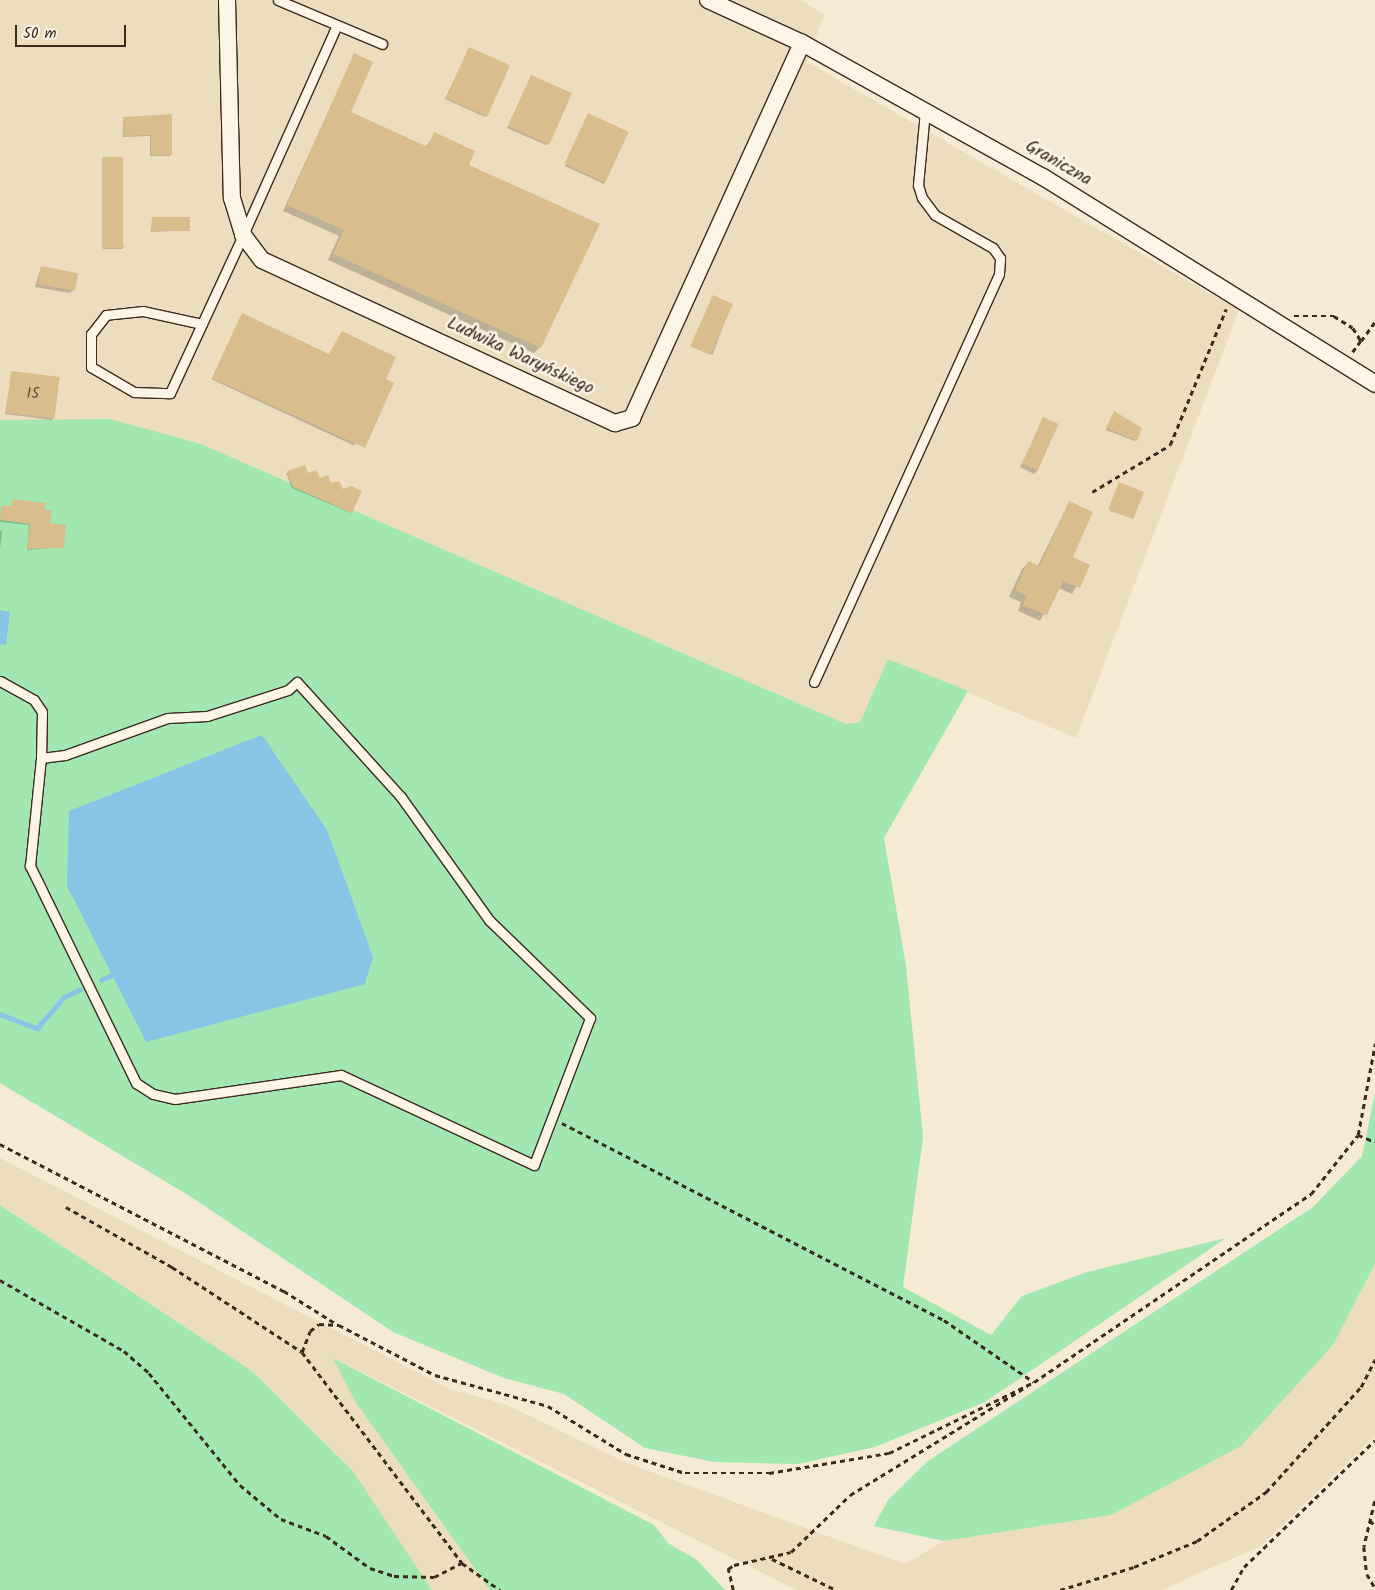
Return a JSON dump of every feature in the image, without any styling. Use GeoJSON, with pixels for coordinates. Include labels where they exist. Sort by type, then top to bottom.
{"type":"FeatureCollection","features":[{"type":"Feature","properties":{"kind":"street","name":"Ludwika Waryńskiego"},"geometry":{"type":"LineString","coordinates":[[227,0],[232,198],[243,235],[262,260],[615,423],[632,418],[802,43]]}},
{"type":"Feature","properties":{"kind":"street","name":"Graniczna"},"geometry":{"type":"LineString","coordinates":[[708,0],[802,43],[1043,177],[1232,293],[1375,384]]}},
{"type":"Feature","properties":{"kind":"lane"},"geometry":{"type":"LineString","coordinates":[[278,0],[382,44]]}},
{"type":"Feature","properties":{"kind":"lane"},"geometry":{"type":"LineString","coordinates":[[202,324],[143,311],[106,315],[90,334],[91,367],[134,392],[170,393],[202,324],[243,235],[337,25]]}},
{"type":"Feature","properties":{"kind":"lane"},"geometry":{"type":"LineString","coordinates":[[814,682],[999,274],[1000,258],[993,248],[935,214],[922,198],[918,185],[924,112]]}},
{"type":"Feature","properties":{"kind":"lane"},"geometry":{"type":"LineString","coordinates":[[0,681],[34,700],[42,712],[41,758],[30,866],[142,1088],[175,1099],[341,1075],[534,1164],[554,1118],[590,1018],[489,920],[401,797],[298,682],[288,690],[207,716],[168,718],[65,755],[41,758]]}},
{"type":"Feature","properties":{"kind":"path"},"geometry":{"type":"LineString","coordinates":[[1092,492],[1170,445],[1232,293]]}},
{"type":"Feature","properties":{"kind":"path"},"geometry":{"type":"LineString","coordinates":[[1270,317],[1334,316],[1353,328],[1361,341]]}},
{"type":"Feature","properties":{"kind":"path"},"geometry":{"type":"LineString","coordinates":[[1344,364],[1375,322]]}},
{"type":"Feature","properties":{"kind":"path"},"geometry":{"type":"LineString","coordinates":[[733,1590],[728,1569],[791,1552],[817,1531],[850,1495],[1034,1382],[1311,1194],[1358,1135],[1375,1044]]}},
{"type":"Feature","properties":{"kind":"path"},"geometry":{"type":"LineString","coordinates":[[554,1118],[944,1320],[1034,1382]]}},
{"type":"Feature","properties":{"kind":"path"},"geometry":{"type":"LineString","coordinates":[[1358,1135],[1375,1142]]}},
{"type":"Feature","properties":{"kind":"path"},"geometry":{"type":"LineString","coordinates":[[0,1144],[284,1291],[339,1325],[435,1375],[548,1406],[599,1439],[654,1466],[720,1476],[811,1469],[889,1453],[1034,1382]]}},
{"type":"Feature","properties":{"kind":"path"},"geometry":{"type":"LineString","coordinates":[[66,1207],[172,1267],[302,1352],[462,1563],[500,1590]]}},
{"type":"Feature","properties":{"kind":"path"},"geometry":{"type":"LineString","coordinates":[[0,1280],[137,1362],[240,1485],[281,1520],[326,1536],[370,1568],[394,1576],[434,1577],[462,1563]]}},
{"type":"Feature","properties":{"kind":"path"},"geometry":{"type":"LineString","coordinates":[[302,1352],[310,1331],[319,1324],[339,1325]]}},
{"type":"Feature","properties":{"kind":"path"},"geometry":{"type":"LineString","coordinates":[[1060,1590],[1134,1567],[1197,1541],[1266,1492],[1361,1387],[1375,1360]]}},
{"type":"Feature","properties":{"kind":"path"},"geometry":{"type":"LineString","coordinates":[[1231,1590],[1244,1567],[1375,1440]]}},
{"type":"Feature","properties":{"kind":"path"},"geometry":{"type":"LineString","coordinates":[[1375,1501],[1364,1547],[1367,1574],[1375,1588]]}},
{"type":"Feature","properties":{"kind":"path"},"geometry":{"type":"LineString","coordinates":[[1370,1520],[1375,1526]]}},
{"type":"Feature","properties":{"kind":"path"},"geometry":{"type":"LineString","coordinates":[[772,1558],[836,1590]]}},
{"type":"Feature","properties":{"kind":"shaded area"},"geometry":{"type":"Polygon","coordinates":[[[0,0],[801,0],[824,15],[807,62],[1239,310],[1076,738],[888,659],[860,722],[846,724],[201,444],[46,420],[0,420],[0,0]]]}},
{"type":"Feature","properties":{"kind":"shaded area"},"geometry":{"type":"Polygon","coordinates":[[[0,1158],[450,1389],[507,1405],[627,1463],[905,1564],[944,1541],[1111,1515],[1333,1345],[1375,1264],[1375,1436],[1261,1546],[1161,1590],[797,1590],[334,1358],[356,1403],[490,1590],[432,1590],[353,1471],[252,1371],[0,1205],[0,1158]]]}},
{"type":"Feature","properties":{"kind":"green space"},"geometry":{"type":"Polygon","coordinates":[[[110,419],[201,444],[846,724],[860,722],[888,659],[968,691],[884,838],[906,966],[923,1137],[903,1287],[991,1335],[1022,1296],[1087,1272],[1226,1238],[985,1402],[875,1447],[798,1464],[714,1462],[645,1448],[564,1394],[504,1378],[393,1332],[188,1195],[0,1083],[0,420],[110,419]]]}},
{"type":"Feature","properties":{"kind":"green space"},"geometry":{"type":"Polygon","coordinates":[[[1375,1093],[1375,1264],[1333,1345],[1241,1446],[1111,1515],[944,1541],[874,1526],[888,1500],[928,1461],[1313,1207],[1362,1156],[1375,1093]]]}},
{"type":"Feature","properties":{"kind":"green space"},"geometry":{"type":"Polygon","coordinates":[[[0,1205],[252,1371],[353,1471],[432,1590],[0,1590],[0,1205]]]}},
{"type":"Feature","properties":{"kind":"green space"},"geometry":{"type":"Polygon","coordinates":[[[333,1358],[654,1525],[668,1543],[697,1560],[725,1590],[490,1590],[356,1403],[333,1358]]]}},
{"type":"Feature","properties":{"kind":"water"},"geometry":{"type":"Polygon","coordinates":[[[0,610],[10,612],[6,645],[0,644],[0,610]]]}},
{"type":"Feature","properties":{"kind":"water"},"geometry":{"type":"Polygon","coordinates":[[[262,735],[327,830],[373,957],[365,984],[146,1042],[67,886],[69,811],[262,735]]]}},
{"type":"Feature","properties":{"kind":"building"},"geometry":{"type":"Polygon","coordinates":[[[469,47],[510,65],[487,116],[446,98],[469,47]]]}},
{"type":"Feature","properties":{"kind":"building"},"geometry":{"type":"Polygon","coordinates":[[[354,53],[373,62],[351,112],[428,147],[434,132],[475,151],[469,165],[600,224],[541,348],[333,254],[344,230],[287,205],[354,53]]]}},
{"type":"Feature","properties":{"kind":"building"},"geometry":{"type":"Polygon","coordinates":[[[531,75],[572,93],[549,144],[508,126],[531,75]]]}},
{"type":"Feature","properties":{"kind":"building"},"geometry":{"type":"Polygon","coordinates":[[[588,113],[629,132],[605,183],[564,164],[588,113]]]}},
{"type":"Feature","properties":{"kind":"building"},"geometry":{"type":"Polygon","coordinates":[[[172,114],[172,155],[151,155],[151,135],[124,136],[123,117],[172,114]]]}},
{"type":"Feature","properties":{"kind":"building"},"geometry":{"type":"Polygon","coordinates":[[[102,157],[123,157],[123,248],[102,248],[102,157]]]}},
{"type":"Feature","properties":{"kind":"building"},"geometry":{"type":"Polygon","coordinates":[[[152,217],[190,217],[190,231],[152,231],[152,217]]]}},
{"type":"Feature","properties":{"kind":"building"},"geometry":{"type":"Polygon","coordinates":[[[41,266],[78,273],[75,291],[38,284],[41,266]]]}},
{"type":"Feature","properties":{"kind":"building"},"geometry":{"type":"Polygon","coordinates":[[[713,295],[733,304],[710,355],[690,346],[713,295]]]}},
{"type":"Feature","properties":{"kind":"building"},"geometry":{"type":"Polygon","coordinates":[[[242,313],[329,354],[342,331],[396,357],[386,379],[394,383],[365,448],[212,378],[242,313]]]}},
{"type":"Feature","properties":{"kind":"building"},"geometry":{"type":"Polygon","coordinates":[[[11,371],[60,377],[55,419],[6,413],[11,371]]]}},
{"type":"Feature","properties":{"kind":"building"},"geometry":{"type":"Polygon","coordinates":[[[1114,411],[1142,428],[1137,441],[1106,428],[1114,411]]]}},
{"type":"Feature","properties":{"kind":"building"},"geometry":{"type":"Polygon","coordinates":[[[1043,417],[1059,424],[1038,471],[1022,464],[1043,417]]]}},
{"type":"Feature","properties":{"kind":"building"},"geometry":{"type":"Polygon","coordinates":[[[305,465],[308,473],[316,470],[320,478],[328,475],[331,483],[339,481],[343,489],[351,486],[362,491],[352,513],[293,487],[287,471],[305,465]]]}},
{"type":"Feature","properties":{"kind":"building"},"geometry":{"type":"Polygon","coordinates":[[[1119,482],[1144,492],[1133,519],[1108,509],[1119,482]]]}},
{"type":"Feature","properties":{"kind":"building"},"geometry":{"type":"Polygon","coordinates":[[[12,499],[46,503],[45,510],[52,510],[50,523],[66,525],[64,548],[27,549],[30,524],[0,520],[2,505],[12,506],[12,499]]]}},
{"type":"Feature","properties":{"kind":"building"},"geometry":{"type":"Polygon","coordinates":[[[1069,501],[1093,512],[1073,557],[1090,565],[1080,588],[1063,581],[1047,615],[1023,605],[1027,596],[1015,590],[1028,561],[1040,566],[1069,501]]]}},
{"type":"Feature","properties":{"kind":"waterway"},"geometry":{"type":"LineString","coordinates":[[101,980],[112,975]]}},
{"type":"Feature","properties":{"kind":"waterway"},"geometry":{"type":"LineString","coordinates":[[0,1014],[37,1028],[64,997],[79,990]]}}]}
